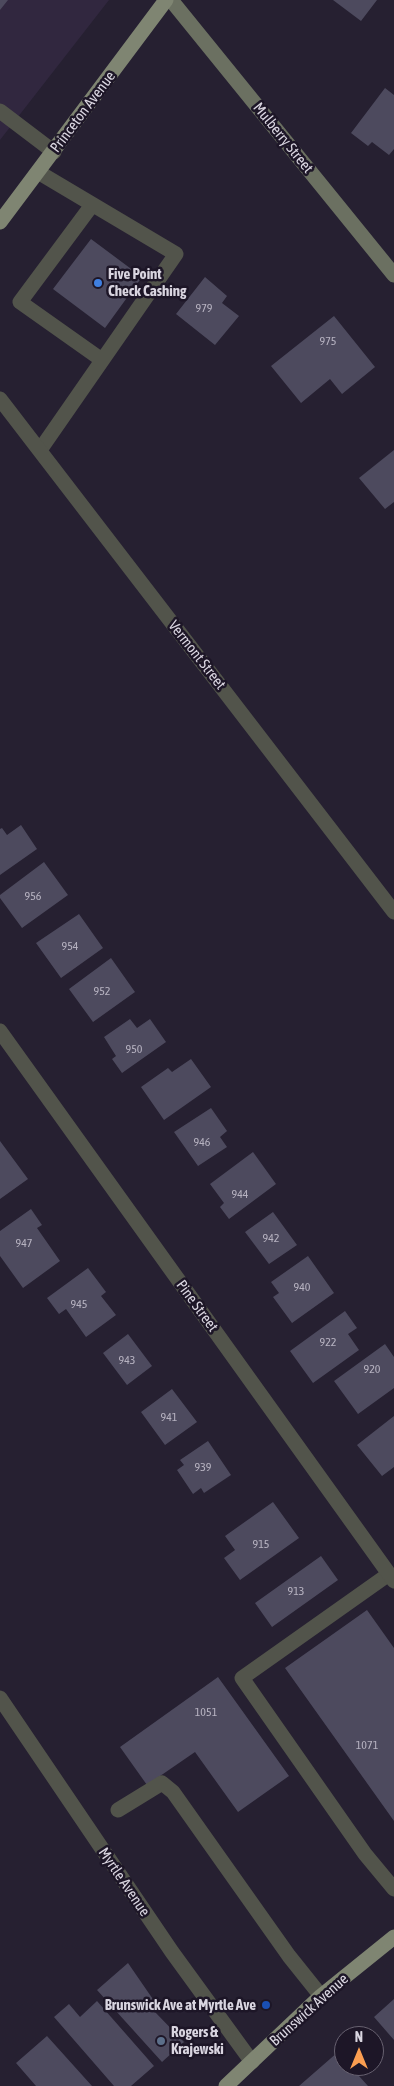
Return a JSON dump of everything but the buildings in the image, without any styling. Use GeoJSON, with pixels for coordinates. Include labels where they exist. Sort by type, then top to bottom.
{"type":"FeatureCollection","features":[{"type":"Feature","properties":{"kind":"main road","name":"Princeton Avenue"},"geometry":{"type":"LineString","coordinates":[[0,222],[166,0]]}},
{"type":"Feature","properties":{"kind":"main road","name":"Brunswick Avenue"},"geometry":{"type":"LineString","coordinates":[[226,2086],[321,1996],[394,1938]]}},
{"type":"Feature","properties":{"kind":"street","name":"Mulberry Street"},"geometry":{"type":"LineString","coordinates":[[171,0],[394,275]]}},
{"type":"Feature","properties":{"kind":"street"},"geometry":{"type":"LineString","coordinates":[[0,112],[54,152]]}},
{"type":"Feature","properties":{"kind":"street"},"geometry":{"type":"LineString","coordinates":[[38,172],[176,254],[40,450]]}},
{"type":"Feature","properties":{"kind":"street"},"geometry":{"type":"LineString","coordinates":[[92,205],[20,302],[102,360]]}},
{"type":"Feature","properties":{"kind":"street","name":"Vermont Street"},"geometry":{"type":"LineString","coordinates":[[0,399],[394,912]]}},
{"type":"Feature","properties":{"kind":"street","name":"Pine Street"},"geometry":{"type":"LineString","coordinates":[[0,1031],[391,1578]]}},
{"type":"Feature","properties":{"kind":"street"},"geometry":{"type":"LineString","coordinates":[[391,1578],[242,1678],[365,1854],[394,1890]]}},
{"type":"Feature","properties":{"kind":"street","name":"Myrtle Avenue"},"geometry":{"type":"LineString","coordinates":[[0,1698],[172,1952],[252,2062]]}},
{"type":"Feature","properties":{"kind":"street"},"geometry":{"type":"LineString","coordinates":[[118,1810],[162,1783],[173,1792],[289,1956],[321,1996]]}},
{"type":"Feature","properties":{"kind":"shaded area"},"geometry":{"type":"Polygon","coordinates":[[[0,0],[109,0],[0,140],[0,0]]]}},
{"type":"Feature","properties":{"kind":"place","name":"Five Point Check Cashing"},"geometry":{"type":"Point","coordinates":[98,283]}},
{"type":"Feature","properties":{"kind":"place","name":"Brunswick Ave at Myrtle Ave"},"geometry":{"type":"Point","coordinates":[266,2005]}},
{"type":"Feature","properties":{"kind":"place","name":"Rogers & Krajewski"},"geometry":{"type":"Point","coordinates":[161,2041]}}]}
